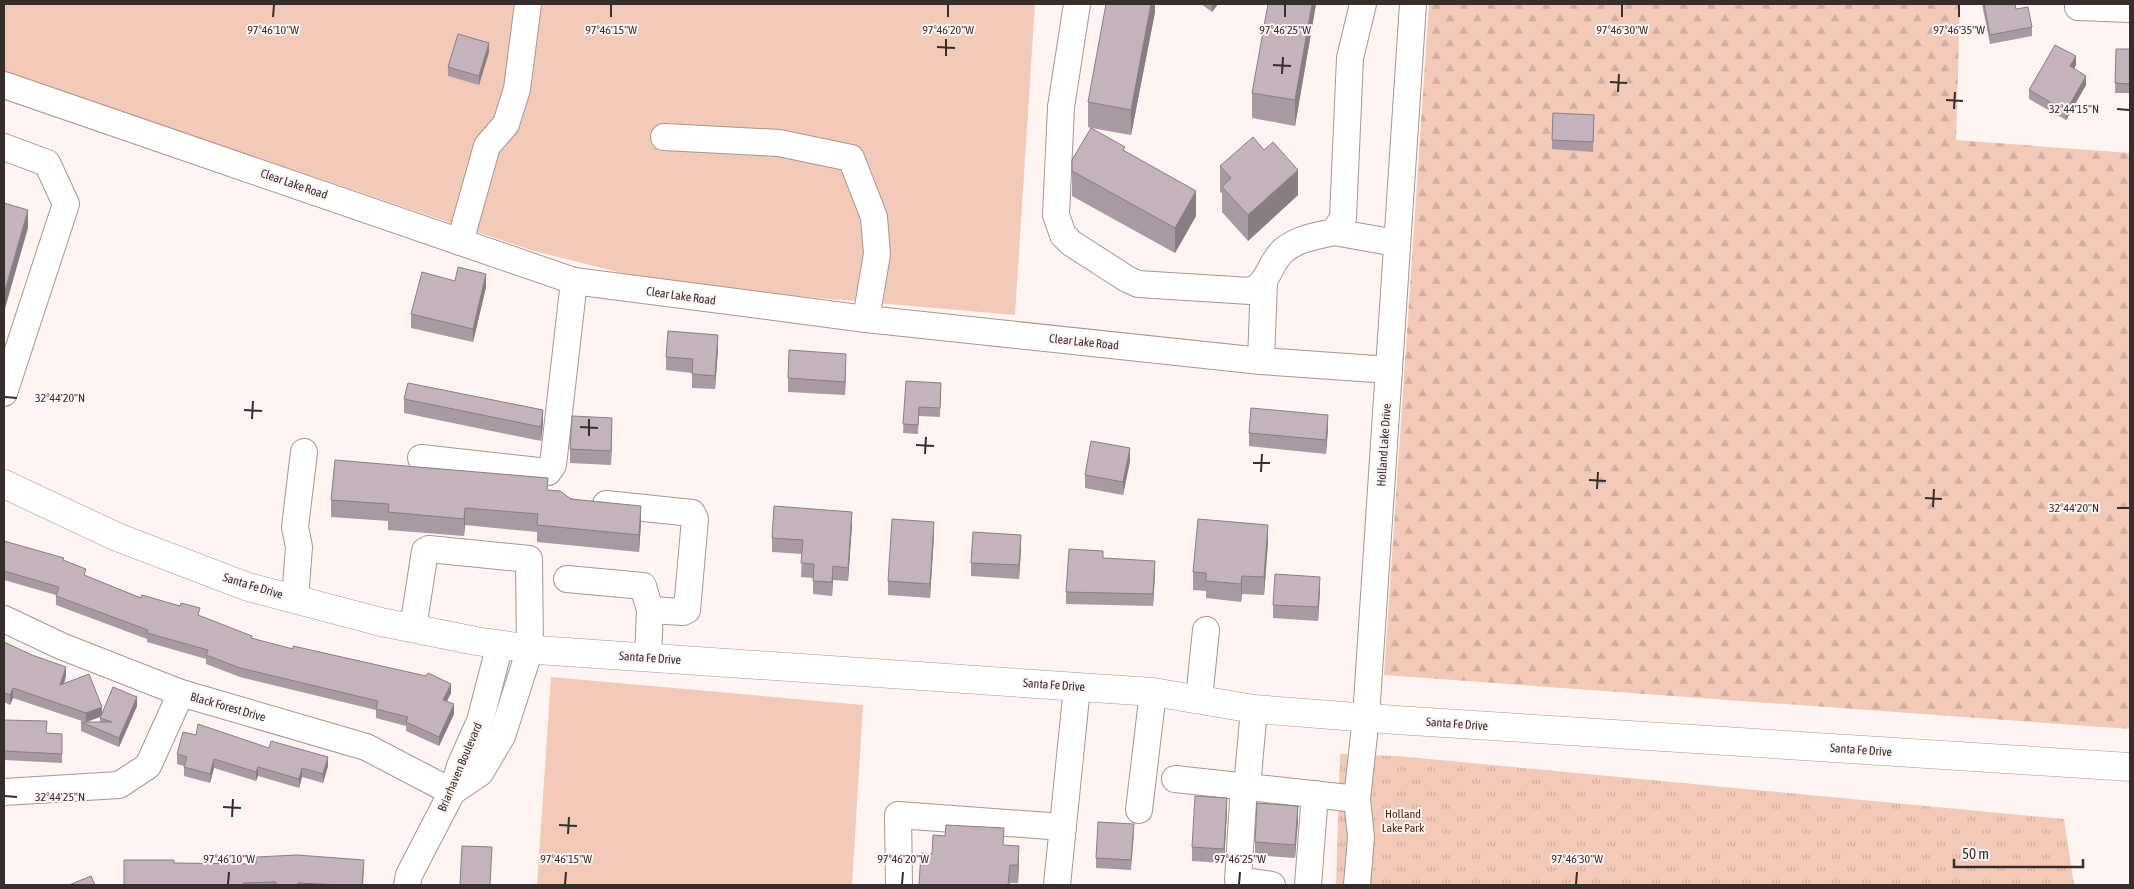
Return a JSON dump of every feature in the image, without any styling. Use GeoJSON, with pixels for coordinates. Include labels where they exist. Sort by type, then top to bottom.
{"type":"FeatureCollection","features":[{"type":"Feature","properties":{"kind":"main road","name":"Santa Fe Drive"},"geometry":{"type":"LineString","coordinates":[[4,484],[117,537],[248,586],[413,628],[530,649],[1153,692],[1254,709],[2130,767]]}},
{"type":"Feature","properties":{"kind":"street"},"geometry":{"type":"LineString","coordinates":[[460,242],[487,146],[504,126],[517,89],[528,4]]}},
{"type":"Feature","properties":{"kind":"street"},"geometry":{"type":"LineString","coordinates":[[1078,4],[1061,106],[1056,215],[1063,235],[1126,279],[1138,284],[1250,291],[1258,288],[1264,281],[1272,265],[1283,251],[1296,242],[1318,234],[1334,232],[1396,243]]}},
{"type":"Feature","properties":{"kind":"street"},"geometry":{"type":"LineString","coordinates":[[1334,232],[1342,218],[1350,58],[1363,4]]}},
{"type":"Feature","properties":{"kind":"street","name":"Holland Lake Drive"},"geometry":{"type":"LineString","coordinates":[[1357,885],[1361,837],[1357,798],[1366,717],[1413,4]]}},
{"type":"Feature","properties":{"kind":"street"},"geometry":{"type":"LineString","coordinates":[[2078,4],[2078,7],[2130,9]]}},
{"type":"Feature","properties":{"kind":"street","name":"Clear Lake Road"},"geometry":{"type":"LineString","coordinates":[[4,85],[574,281],[866,319],[1261,361],[1389,370]]}},
{"type":"Feature","properties":{"kind":"street"},"geometry":{"type":"LineString","coordinates":[[664,136],[779,143],[851,158],[874,217],[877,254],[866,319]]}},
{"type":"Feature","properties":{"kind":"street"},"geometry":{"type":"LineString","coordinates":[[4,147],[47,163],[66,204],[4,393]]}},
{"type":"Feature","properties":{"kind":"street"},"geometry":{"type":"LineString","coordinates":[[421,458],[548,472],[553,465],[574,281]]}},
{"type":"Feature","properties":{"kind":"street"},"geometry":{"type":"LineString","coordinates":[[1261,361],[1264,281]]}},
{"type":"Feature","properties":{"kind":"street"},"geometry":{"type":"LineString","coordinates":[[295,599],[299,547],[296,527],[304,452]]}},
{"type":"Feature","properties":{"kind":"street"},"geometry":{"type":"LineString","coordinates":[[583,502],[692,513],[695,519],[687,610],[683,612],[650,610]]}},
{"type":"Feature","properties":{"kind":"street"},"geometry":{"type":"LineString","coordinates":[[413,628],[426,551],[429,549],[529,559],[530,649],[502,736],[480,773],[452,792]]}},
{"type":"Feature","properties":{"kind":"street"},"geometry":{"type":"LineString","coordinates":[[567,578],[643,586],[650,610],[648,657]]}},
{"type":"Feature","properties":{"kind":"street","name":"Black Forest Drive"},"geometry":{"type":"LineString","coordinates":[[4,619],[61,646],[181,693],[366,748],[452,792]]}},
{"type":"Feature","properties":{"kind":"street"},"geometry":{"type":"LineString","coordinates":[[1199,699],[1206,630]]}},
{"type":"Feature","properties":{"kind":"street","name":"Briarhaven Boulevard"},"geometry":{"type":"LineString","coordinates":[[407,885],[409,875],[452,792],[460,766],[480,721],[500,644]]}},
{"type":"Feature","properties":{"kind":"street"},"geometry":{"type":"LineString","coordinates":[[1057,885],[1077,687]]}},
{"type":"Feature","properties":{"kind":"street"},"geometry":{"type":"LineString","coordinates":[[1139,810],[1153,692]]}},
{"type":"Feature","properties":{"kind":"street"},"geometry":{"type":"LineString","coordinates":[[4,792],[119,785],[148,766],[181,693]]}},
{"type":"Feature","properties":{"kind":"street"},"geometry":{"type":"LineString","coordinates":[[1254,709],[1238,880],[1240,882],[1272,885]]}},
{"type":"Feature","properties":{"kind":"street"},"geometry":{"type":"LineString","coordinates":[[1175,779],[1357,798]]}},
{"type":"Feature","properties":{"kind":"street"},"geometry":{"type":"LineString","coordinates":[[1308,885],[1316,794]]}},
{"type":"Feature","properties":{"kind":"street"},"geometry":{"type":"LineString","coordinates":[[899,885],[898,815],[1063,827]]}},
{"type":"Feature","properties":{"kind":"green space"},"geometry":{"type":"Polygon","coordinates":[[[4,4],[1035,4],[1015,315],[670,285],[534,251],[4,72],[4,4]]]}},
{"type":"Feature","properties":{"kind":"green space"},"geometry":{"type":"Polygon","coordinates":[[[1429,4],[1960,4],[1956,140],[2130,153],[2130,729],[1384,675],[1429,4]]]}},
{"type":"Feature","properties":{"kind":"green space"},"geometry":{"type":"Polygon","coordinates":[[[551,677],[863,705],[852,885],[537,885],[551,677]]]}},
{"type":"Feature","properties":{"kind":"green space","name":"Holland Lake Park"},"geometry":{"type":"Polygon","coordinates":[[[1340,754],[1397,756],[2064,819],[2074,885],[1336,885],[1340,754]]]}},
{"type":"Feature","properties":{"kind":"building"},"geometry":{"type":"Polygon","coordinates":[[[1106,4],[1151,4],[1131,110],[1088,102],[1106,4]]]}},
{"type":"Feature","properties":{"kind":"building"},"geometry":{"type":"Polygon","coordinates":[[[1268,4],[1312,4],[1295,100],[1252,93],[1268,4]]]}},
{"type":"Feature","properties":{"kind":"building"},"geometry":{"type":"Polygon","coordinates":[[[1984,4],[2015,4],[2016,9],[2028,7],[2032,27],[1990,35],[1984,4]]]}},
{"type":"Feature","properties":{"kind":"building"},"geometry":{"type":"Polygon","coordinates":[[[458,34],[489,43],[479,76],[448,67],[458,34]]]}},
{"type":"Feature","properties":{"kind":"building"},"geometry":{"type":"Polygon","coordinates":[[[2055,45],[2076,56],[2070,66],[2086,76],[2066,111],[2029,90],[2055,45]]]}},
{"type":"Feature","properties":{"kind":"building"},"geometry":{"type":"Polygon","coordinates":[[[2116,49],[2130,49],[2130,84],[2115,83],[2116,49]]]}},
{"type":"Feature","properties":{"kind":"building"},"geometry":{"type":"Polygon","coordinates":[[[1553,113],[1594,115],[1593,142],[1552,140],[1553,113]]]}},
{"type":"Feature","properties":{"kind":"building"},"geometry":{"type":"Polygon","coordinates":[[[1091,128],[1125,147],[1123,150],[1196,191],[1175,228],[1072,171],[1072,160],[1091,128]]]}},
{"type":"Feature","properties":{"kind":"building"},"geometry":{"type":"Polygon","coordinates":[[[1253,137],[1264,150],[1273,142],[1298,170],[1248,215],[1222,187],[1231,178],[1220,166],[1253,137]]]}},
{"type":"Feature","properties":{"kind":"building"},"geometry":{"type":"Polygon","coordinates":[[[4,203],[28,210],[4,294],[4,203]]]}},
{"type":"Feature","properties":{"kind":"building"},"geometry":{"type":"Polygon","coordinates":[[[458,267],[486,274],[473,329],[411,314],[422,272],[455,281],[458,267]]]}},
{"type":"Feature","properties":{"kind":"building"},"geometry":{"type":"Polygon","coordinates":[[[668,331],[718,335],[715,376],[692,374],[693,359],[666,357],[668,331]]]}},
{"type":"Feature","properties":{"kind":"building"},"geometry":{"type":"Polygon","coordinates":[[[789,350],[846,354],[845,382],[788,378],[789,350]]]}},
{"type":"Feature","properties":{"kind":"building"},"geometry":{"type":"Polygon","coordinates":[[[906,381],[941,383],[940,408],[919,407],[918,425],[903,424],[906,381]]]}},
{"type":"Feature","properties":{"kind":"building"},"geometry":{"type":"Polygon","coordinates":[[[408,383],[543,410],[541,427],[404,399],[408,383]]]}},
{"type":"Feature","properties":{"kind":"building"},"geometry":{"type":"Polygon","coordinates":[[[1251,408],[1328,415],[1326,440],[1249,433],[1251,408]]]}},
{"type":"Feature","properties":{"kind":"building"},"geometry":{"type":"Polygon","coordinates":[[[572,416],[612,418],[611,451],[570,449],[572,416]]]}},
{"type":"Feature","properties":{"kind":"building"},"geometry":{"type":"Polygon","coordinates":[[[1091,441],[1130,448],[1123,482],[1085,475],[1091,441]]]}},
{"type":"Feature","properties":{"kind":"building"},"geometry":{"type":"Polygon","coordinates":[[[335,460],[548,478],[547,490],[560,491],[571,499],[641,506],[639,535],[537,525],[538,514],[465,508],[464,519],[388,512],[389,504],[331,500],[335,460]]]}},
{"type":"Feature","properties":{"kind":"building"},"geometry":{"type":"Polygon","coordinates":[[[774,506],[852,512],[848,568],[833,566],[832,582],[813,581],[814,564],[801,563],[803,540],[772,538],[774,506]]]}},
{"type":"Feature","properties":{"kind":"building"},"geometry":{"type":"Polygon","coordinates":[[[892,519],[934,522],[930,584],[888,581],[892,519]]]}},
{"type":"Feature","properties":{"kind":"building"},"geometry":{"type":"Polygon","coordinates":[[[1198,519],[1268,525],[1264,577],[1242,576],[1241,584],[1206,581],[1206,573],[1193,572],[1198,519]]]}},
{"type":"Feature","properties":{"kind":"building"},"geometry":{"type":"Polygon","coordinates":[[[973,532],[1021,535],[1019,565],[971,563],[973,532]]]}},
{"type":"Feature","properties":{"kind":"building"},"geometry":{"type":"Polygon","coordinates":[[[4,541],[64,558],[63,560],[86,569],[84,575],[141,598],[142,595],[180,606],[181,603],[200,608],[198,615],[252,636],[251,638],[293,649],[293,646],[426,676],[428,673],[451,684],[443,700],[454,704],[439,737],[406,722],[408,717],[376,709],[378,701],[240,668],[206,655],[208,650],[147,633],[148,630],[56,596],[59,587],[4,571],[4,541]]]}},
{"type":"Feature","properties":{"kind":"building"},"geometry":{"type":"Polygon","coordinates":[[[1069,549],[1103,551],[1103,558],[1155,561],[1153,594],[1066,592],[1069,549]]]}},
{"type":"Feature","properties":{"kind":"building"},"geometry":{"type":"Polygon","coordinates":[[[1275,574],[1320,577],[1318,607],[1273,605],[1275,574]]]}},
{"type":"Feature","properties":{"kind":"building"},"geometry":{"type":"Polygon","coordinates":[[[4,642],[32,655],[66,667],[60,685],[89,674],[102,707],[86,713],[13,688],[10,695],[4,693],[4,642]]]}},
{"type":"Feature","properties":{"kind":"building"},"geometry":{"type":"Polygon","coordinates":[[[113,687],[137,697],[119,738],[81,722],[112,722],[100,718],[113,687]]]}},
{"type":"Feature","properties":{"kind":"building"},"geometry":{"type":"Polygon","coordinates":[[[4,720],[47,721],[46,733],[62,734],[62,754],[4,751],[4,720]]]}},
{"type":"Feature","properties":{"kind":"building"},"geometry":{"type":"Polygon","coordinates":[[[198,724],[269,748],[271,741],[328,757],[323,774],[302,768],[299,779],[258,767],[256,772],[214,759],[210,774],[184,767],[187,757],[177,754],[183,732],[196,735],[198,724]]]}},
{"type":"Feature","properties":{"kind":"building"},"geometry":{"type":"Polygon","coordinates":[[[1195,796],[1227,798],[1224,849],[1192,847],[1195,796]]]}},
{"type":"Feature","properties":{"kind":"building"},"geometry":{"type":"Polygon","coordinates":[[[1257,803],[1298,806],[1295,845],[1255,842],[1257,803]]]}},
{"type":"Feature","properties":{"kind":"building"},"geometry":{"type":"Polygon","coordinates":[[[1098,822],[1134,824],[1131,860],[1096,858],[1098,822]]]}},
{"type":"Feature","properties":{"kind":"building"},"geometry":{"type":"Polygon","coordinates":[[[946,825],[1004,828],[1003,845],[1019,846],[1018,865],[1010,865],[1008,885],[919,885],[921,853],[932,854],[933,835],[945,836],[946,825]]]}},
{"type":"Feature","properties":{"kind":"building"},"geometry":{"type":"Polygon","coordinates":[[[462,846],[492,847],[490,885],[460,885],[462,846]]]}},
{"type":"Feature","properties":{"kind":"building"},"geometry":{"type":"Polygon","coordinates":[[[297,855],[364,860],[362,885],[298,883],[298,885],[276,885],[276,882],[243,883],[243,885],[124,885],[124,860],[174,860],[174,863],[256,864],[256,857],[297,855]]]}},
{"type":"Feature","properties":{"kind":"building"},"geometry":{"type":"Polygon","coordinates":[[[91,876],[95,885],[69,885],[91,876]]]}}]}
